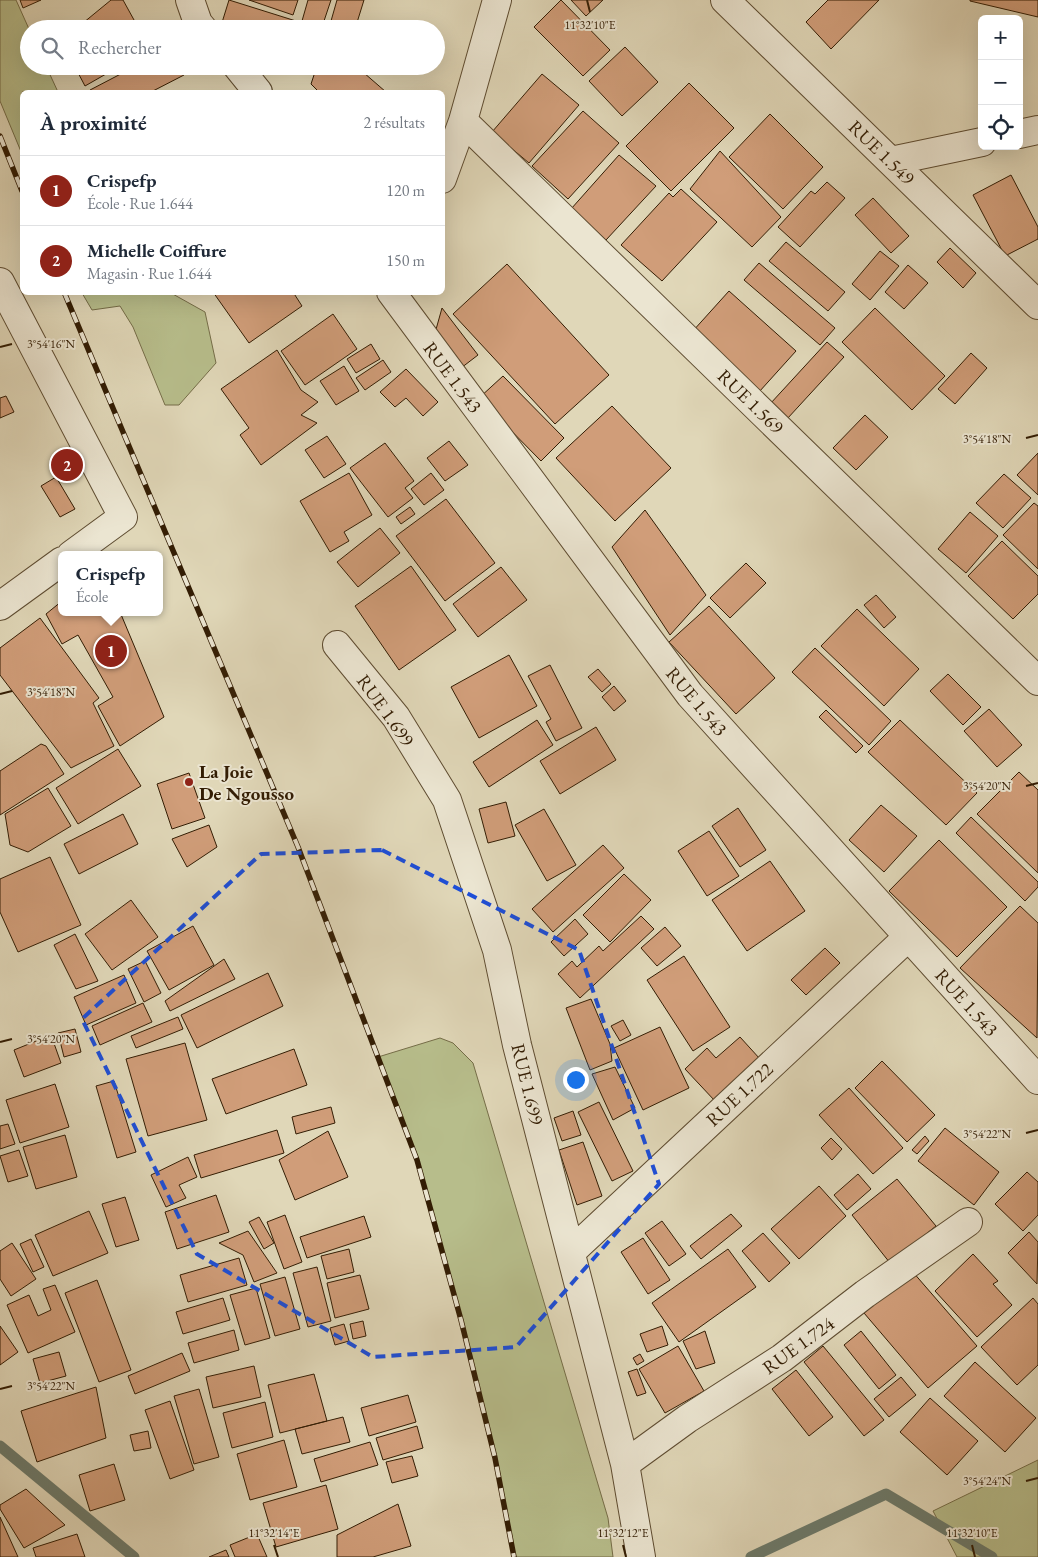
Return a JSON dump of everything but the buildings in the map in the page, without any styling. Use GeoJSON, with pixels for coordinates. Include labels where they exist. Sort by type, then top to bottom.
{"type":"FeatureCollection","features":[{"type":"Feature","properties":{"kind":"street"},"geometry":{"type":"LineString","coordinates":[[445,171],[464,121],[497,0]]}},
{"type":"Feature","properties":{"kind":"street","name":"RUE 1.549"},"geometry":{"type":"LineString","coordinates":[[725,0],[1038,305]]}},
{"type":"Feature","properties":{"kind":"street"},"geometry":{"type":"LineString","coordinates":[[244,75],[256,90]]}},
{"type":"Feature","properties":{"kind":"street","name":"RUE 1.569"},"geometry":{"type":"LineString","coordinates":[[464,121],[1038,681]]}},
{"type":"Feature","properties":{"kind":"street"},"geometry":{"type":"LineString","coordinates":[[1023,133],[1038,130]]}},
{"type":"Feature","properties":{"kind":"street"},"geometry":{"type":"LineString","coordinates":[[891,161],[978,143]]}},
{"type":"Feature","properties":{"kind":"street"},"geometry":{"type":"LineString","coordinates":[[0,282],[123,517],[76,551]]}},
{"type":"Feature","properties":{"kind":"street","name":"RUE 1.543"},"geometry":{"type":"LineString","coordinates":[[397,296],[690,695],[1038,1080]]}},
{"type":"Feature","properties":{"kind":"street"},"geometry":{"type":"LineString","coordinates":[[0,606],[58,564]]}},
{"type":"Feature","properties":{"kind":"street","name":"RUE 1.699"},"geometry":{"type":"LineString","coordinates":[[337,645],[396,718],[447,800],[497,950],[517,1045],[625,1464],[642,1557]]}},
{"type":"Feature","properties":{"kind":"street","name":"RUE 1.722"},"geometry":{"type":"LineString","coordinates":[[571,1252],[908,937]]}},
{"type":"Feature","properties":{"kind":"street","name":"RUE 1.724"},"geometry":{"type":"LineString","coordinates":[[625,1464],[796,1348],[865,1294],[968,1222]]}},
{"type":"Feature","properties":{"kind":"highlighted area"},"geometry":{"type":"Polygon","coordinates":[[[382,850],[579,950],[659,1184],[516,1347],[373,1357],[197,1254],[82,1019],[261,854],[382,850]]]}},
{"type":"Feature","properties":{"kind":"green space"},"geometry":{"type":"Polygon","coordinates":[[[0,0],[16,0],[25,20],[20,20],[20,75],[50,75],[57,90],[20,90],[20,149],[0,101],[0,0]]]}},
{"type":"Feature","properties":{"kind":"green space"},"geometry":{"type":"Polygon","coordinates":[[[83,295],[175,295],[205,312],[216,363],[179,405],[165,405],[133,327],[120,306],[92,310],[83,295]]]}},
{"type":"Feature","properties":{"kind":"green space"},"geometry":{"type":"Polygon","coordinates":[[[440,1038],[453,1043],[473,1063],[608,1518],[613,1557],[514,1557],[495,1458],[461,1320],[417,1160],[378,1057],[440,1038]]]}},
{"type":"Feature","properties":{"kind":"green space"},"geometry":{"type":"Polygon","coordinates":[[[1038,1460],[1038,1557],[957,1557],[933,1511],[1038,1460]]]}},
{"type":"Feature","properties":{"kind":"waterway"},"geometry":{"type":"LineString","coordinates":[[0,1446],[134,1557]]}},
{"type":"Feature","properties":{"kind":"waterway"},"geometry":{"type":"LineString","coordinates":[[751,1557],[886,1494],[992,1557]]}},
{"type":"Feature","properties":{"kind":"railway"},"geometry":{"type":"LineString","coordinates":[[0,136],[20,186]]}},
{"type":"Feature","properties":{"kind":"railway"},"geometry":{"type":"LineString","coordinates":[[65,295],[298,847],[417,1160],[461,1320],[495,1458],[514,1557]]}},
{"type":"Feature","properties":{"kind":"place","name":"Michelle Coiffure"},"geometry":{"type":"Point","coordinates":[67,465]}},
{"type":"Feature","properties":{"kind":"place","name":"Crispefp"},"geometry":{"type":"Point","coordinates":[111,651]}},
{"type":"Feature","properties":{"kind":"place","name":"La Joie De Ngousso"},"geometry":{"type":"Point","coordinates":[189,782]}}]}
